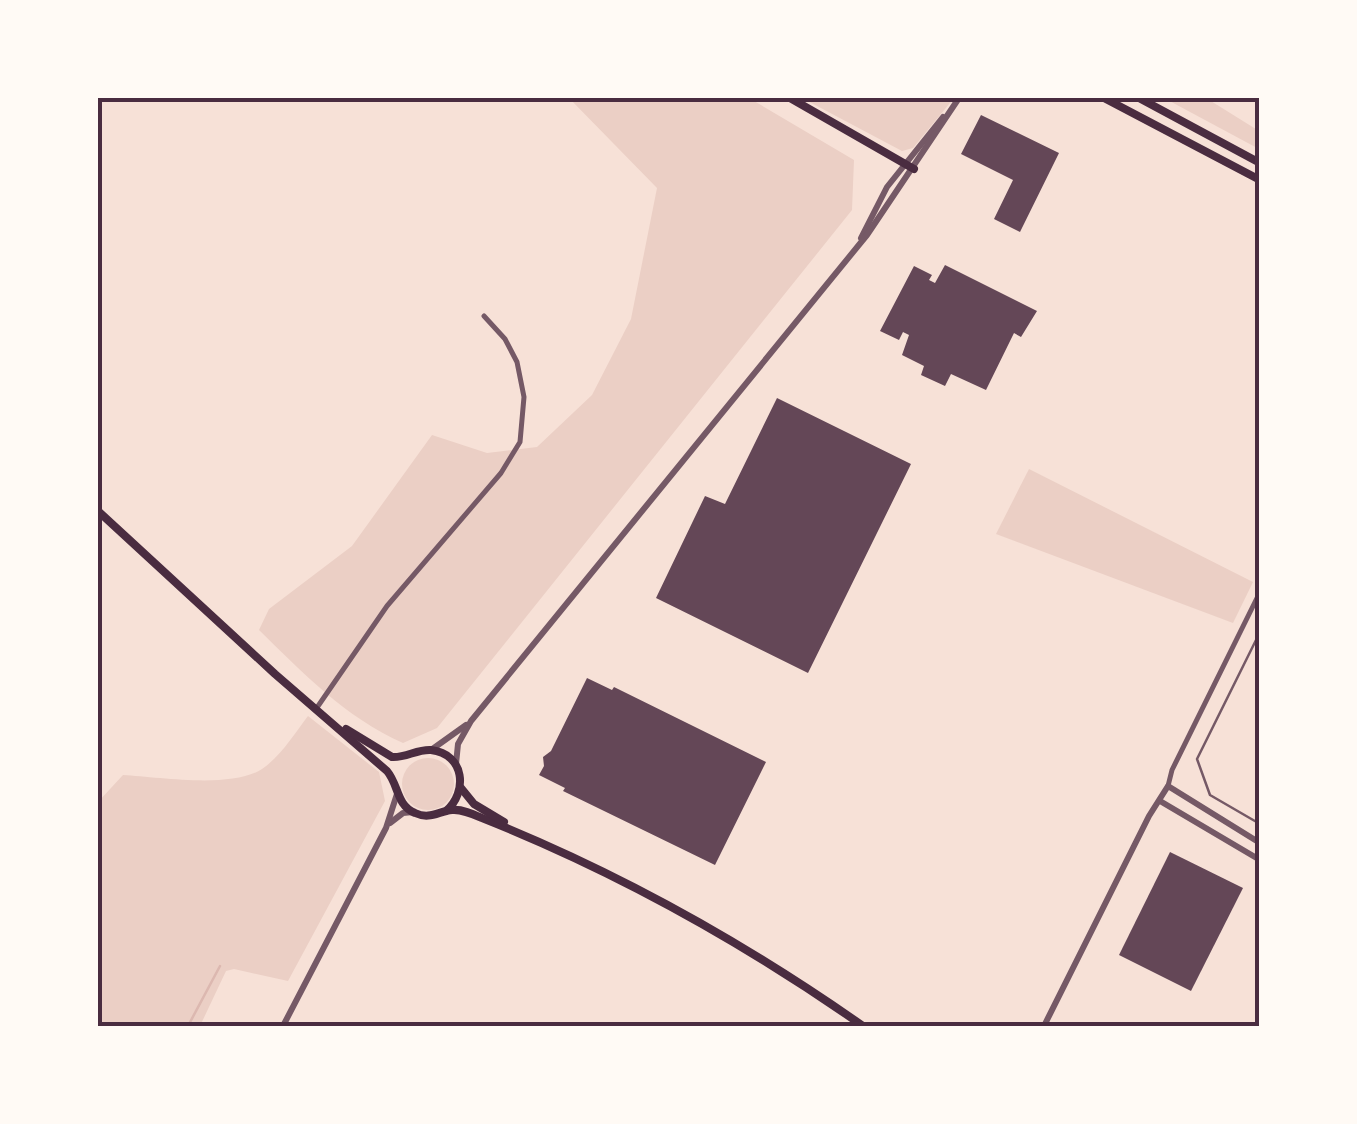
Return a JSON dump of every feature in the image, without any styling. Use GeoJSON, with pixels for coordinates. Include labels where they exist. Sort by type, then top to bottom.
{"type":"FeatureCollection","features":[{"type":"Feature","properties":{"kind":"main road"},"geometry":{"type":"LineString","coordinates":[[790,98],[914,168]]}},
{"type":"Feature","properties":{"kind":"main road"},"geometry":{"type":"LineString","coordinates":[[1104,98],[1260,180]]}},
{"type":"Feature","properties":{"kind":"main road"},"geometry":{"type":"LineString","coordinates":[[1139,98],[1260,162]]}},
{"type":"Feature","properties":{"kind":"main road"},"geometry":{"type":"LineString","coordinates":[[98,511],[387,770],[397,794],[412,812],[427,816],[467,812],[531,838]]}},
{"type":"Feature","properties":{"kind":"main road"},"geometry":{"type":"LineString","coordinates":[[325,716],[388,755],[430,750],[446,756],[456,766],[461,788],[474,804],[707,930],[863,1026]]}},
{"type":"Feature","properties":{"kind":"main road"},"geometry":{"type":"LineString","coordinates":[[395,783],[399,768],[410,755]]}},
{"type":"Feature","properties":{"kind":"main road"},"geometry":{"type":"LineString","coordinates":[[444,812],[456,802],[461,788]]}},
{"type":"Feature","properties":{"kind":"street"},"geometry":{"type":"LineString","coordinates":[[456,766],[458,744],[471,721],[850,256],[959,98],[878,200],[850,256]]}},
{"type":"Feature","properties":{"kind":"street"},"geometry":{"type":"LineString","coordinates":[[316,709],[387,606],[490,486],[520,442],[524,396],[517,362],[505,339],[484,316]]}},
{"type":"Feature","properties":{"kind":"street"},"geometry":{"type":"LineString","coordinates":[[1044,1026],[1168,786],[1172,770],[1260,592]]}},
{"type":"Feature","properties":{"kind":"street"},"geometry":{"type":"LineString","coordinates":[[430,750],[471,721]]}},
{"type":"Feature","properties":{"kind":"street"},"geometry":{"type":"LineString","coordinates":[[1168,786],[1260,842]]}},
{"type":"Feature","properties":{"kind":"street"},"geometry":{"type":"LineString","coordinates":[[282,1026],[386,828],[397,794]]}},
{"type":"Feature","properties":{"kind":"street"},"geometry":{"type":"LineString","coordinates":[[1160,801],[1260,860]]}},
{"type":"Feature","properties":{"kind":"street"},"geometry":{"type":"LineString","coordinates":[[386,828],[399,815],[412,812]]}},
{"type":"Feature","properties":{"kind":"lane"},"geometry":{"type":"LineString","coordinates":[[1260,632],[1197,759],[1210,795],[1260,824]]}},
{"type":"Feature","properties":{"kind":"shaded area"},"geometry":{"type":"Polygon","coordinates":[[[569,98],[749,98],[854,160],[852,210],[437,728],[403,743],[344,707],[259,630],[269,609],[352,546],[432,435],[487,453],[537,447],[592,395],[631,319],[657,188],[569,98]]]}},
{"type":"Feature","properties":{"kind":"shaded area"},"geometry":{"type":"Polygon","coordinates":[[[802,98],[954,98],[913,148],[902,151],[802,98]]]}},
{"type":"Feature","properties":{"kind":"shaded area"},"geometry":{"type":"Polygon","coordinates":[[[1164,98],[1206,98],[1259,131],[1259,149],[1164,98]]]}},
{"type":"Feature","properties":{"kind":"shaded area"},"geometry":{"type":"Polygon","coordinates":[[[1029,469],[1253,582],[1233,623],[996,534],[1029,469]]]}},
{"type":"Feature","properties":{"kind":"shaded area"},"geometry":{"type":"Polygon","coordinates":[[[308,716],[379,772],[385,801],[288,981],[234,969],[226,971],[200,1026],[98,1026],[98,802],[123,775],[214,780],[249,775],[275,758],[308,716]]]}},
{"type":"Feature","properties":{"kind":"shaded area"},"geometry":{"type":"Polygon","coordinates":[[[428,758],[446,766],[454,784],[446,802],[428,810],[410,802],[402,784],[410,766],[428,758]]]}},
{"type":"Feature","properties":{"kind":"building"},"geometry":{"type":"Polygon","coordinates":[[[981,115],[1059,153],[1020,232],[994,219],[1013,180],[961,154],[981,115]]]}},
{"type":"Feature","properties":{"kind":"building"},"geometry":{"type":"Polygon","coordinates":[[[945,265],[1037,311],[1021,337],[1014,333],[986,390],[951,374],[945,386],[921,375],[924,366],[902,355],[909,335],[903,332],[899,340],[880,331],[914,266],[932,275],[929,280],[935,283],[945,265]]]}},
{"type":"Feature","properties":{"kind":"building"},"geometry":{"type":"Polygon","coordinates":[[[777,398],[911,464],[808,673],[656,598],[705,496],[725,504],[777,398]]]}},
{"type":"Feature","properties":{"kind":"building"},"geometry":{"type":"Polygon","coordinates":[[[587,678],[612,690],[614,687],[766,762],[715,865],[563,791],[565,788],[539,775],[543,757],[551,751],[587,678]]]}},
{"type":"Feature","properties":{"kind":"building"},"geometry":{"type":"Polygon","coordinates":[[[1170,852],[1243,888],[1191,991],[1119,955],[1170,852]]]}},
{"type":"Feature","properties":{"kind":"waterway"},"geometry":{"type":"LineString","coordinates":[[188,1026],[220,966]]}}]}
